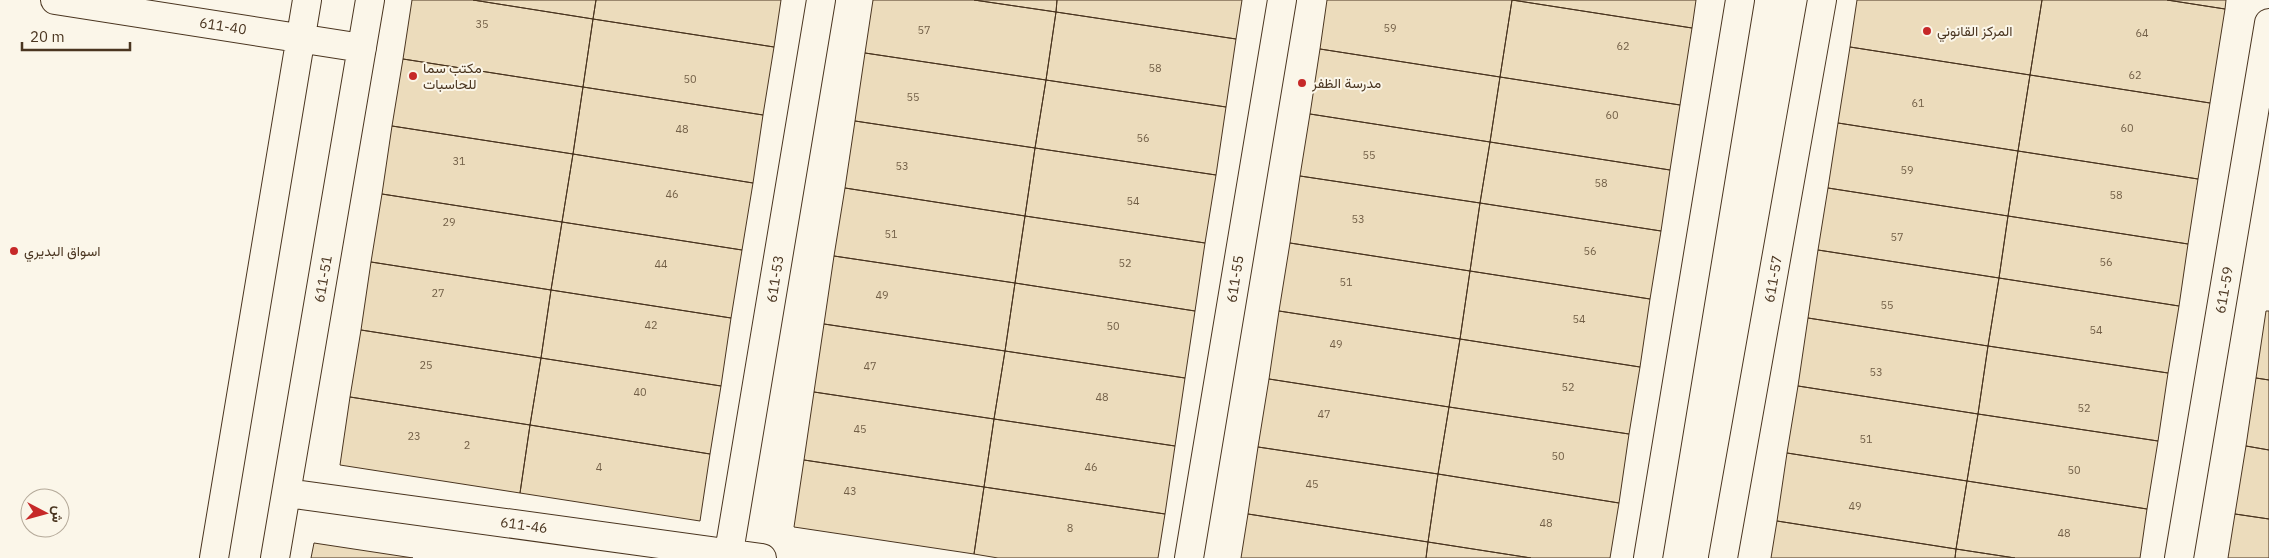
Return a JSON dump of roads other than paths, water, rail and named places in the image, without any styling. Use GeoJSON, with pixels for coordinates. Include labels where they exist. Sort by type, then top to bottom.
{"type":"FeatureCollection","features":[{"type":"Feature","properties":{"kind":"street"},"geometry":{"type":"LineString","coordinates":[[214,558],[307,0]]}},
{"type":"Feature","properties":{"kind":"street","name":"611-51"},"geometry":{"type":"LineString","coordinates":[[276,558],[370,0]]}},
{"type":"Feature","properties":{"kind":"street","name":"611-53"},"geometry":{"type":"LineString","coordinates":[[729,556],[821,0]]}},
{"type":"Feature","properties":{"kind":"street","name":"611-55"},"geometry":{"type":"LineString","coordinates":[[1189,558],[1282,0]]}},
{"type":"Feature","properties":{"kind":"street"},"geometry":{"type":"LineString","coordinates":[[1648,558],[1740,0]]}},
{"type":"Feature","properties":{"kind":"street","name":"611-57"},"geometry":{"type":"LineString","coordinates":[[1723,558],[1822,0]]}},
{"type":"Feature","properties":{"kind":"street","name":"611-40"},"geometry":{"type":"LineString","coordinates":[[70,1],[362,48]]}},
{"type":"Feature","properties":{"kind":"street","name":"611-59"},"geometry":{"type":"LineString","coordinates":[[2179,558],[2269,23]]}},
{"type":"Feature","properties":{"kind":"street","name":"611-46"},"geometry":{"type":"LineString","coordinates":[[286,493],[729,556],[762,558]]}},
{"type":"Feature","properties":{"kind":"place","name":"المركز القانوني"},"geometry":{"type":"Point","coordinates":[1927,31]}},
{"type":"Feature","properties":{"kind":"place","name":"مكتب سما للحاسبات"},"geometry":{"type":"Point","coordinates":[413,76]}},
{"type":"Feature","properties":{"kind":"place","name":"مدرسة الظفر"},"geometry":{"type":"Point","coordinates":[1302,83]}},
{"type":"Feature","properties":{"kind":"place","name":"اسواق البديري"},"geometry":{"type":"Point","coordinates":[14,251]}}]}
